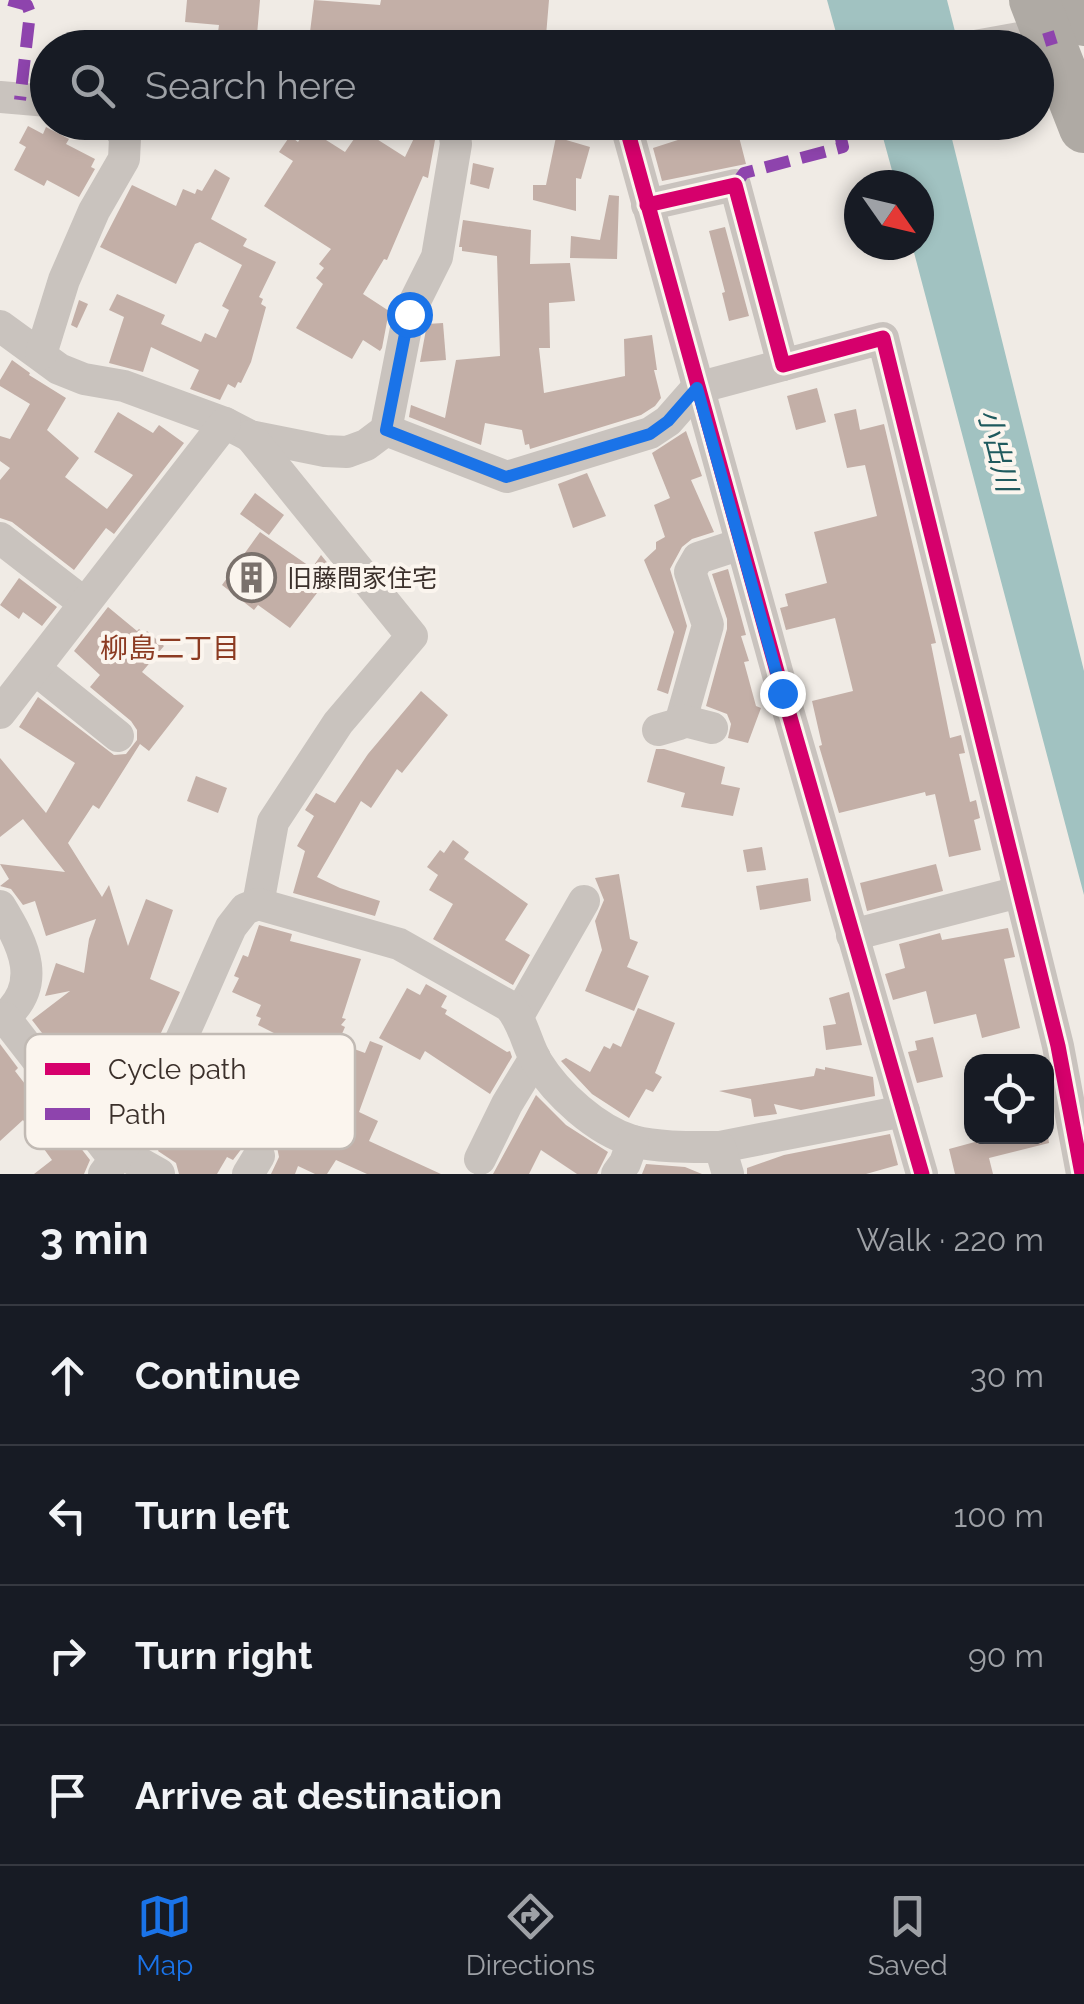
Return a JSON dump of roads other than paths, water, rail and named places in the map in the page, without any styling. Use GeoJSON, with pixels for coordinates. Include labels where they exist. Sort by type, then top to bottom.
{"type":"FeatureCollection","features":[{"type":"Feature","properties":{"kind":"highway"},"geometry":{"type":"LineString","coordinates":[[1034,0],[1046,30]]}},
{"type":"Feature","properties":{"kind":"highway"},"geometry":{"type":"LineString","coordinates":[[1076,0],[1084,25]]}},
{"type":"Feature","properties":{"kind":"highway"},"geometry":{"type":"LineString","coordinates":[[1054,51],[1084,128]]}},
{"type":"Feature","properties":{"kind":"street"},"geometry":{"type":"LineString","coordinates":[[1054,31],[1084,25]]}},
{"type":"Feature","properties":{"kind":"street"},"geometry":{"type":"LineString","coordinates":[[0,97],[30,100]]}},
{"type":"Feature","properties":{"kind":"street"},"geometry":{"type":"LineString","coordinates":[[42,354],[64,280],[94,211],[124,158],[125,140]]}},
{"type":"Feature","properties":{"kind":"street"},"geometry":{"type":"LineString","coordinates":[[0,326],[58,369],[84,379],[124,386],[238,430],[325,451],[347,452],[366,445],[386,430],[409,314],[437,257],[455,140]]}},
{"type":"Feature","properties":{"kind":"street"},"geometry":{"type":"LineString","coordinates":[[630,140],[922,1174]]}},
{"type":"Feature","properties":{"kind":"street"},"geometry":{"type":"LineString","coordinates":[[648,206],[735,185],[783,365]]}},
{"type":"Feature","properties":{"kind":"street"},"geometry":{"type":"LineString","coordinates":[[386,430],[506,477],[650,434],[668,421],[697,388],[883,338],[1058,1046],[1082,1174]]}},
{"type":"Feature","properties":{"kind":"street"},"geometry":{"type":"LineString","coordinates":[[0,713],[84,603],[238,430]]}},
{"type":"Feature","properties":{"kind":"street"},"geometry":{"type":"LineString","coordinates":[[238,430],[412,636],[338,723],[273,822],[258,904]]}},
{"type":"Feature","properties":{"kind":"street"},"geometry":{"type":"LineString","coordinates":[[0,538],[84,603]]}},
{"type":"Feature","properties":{"kind":"street"},"geometry":{"type":"LineString","coordinates":[[684,726],[708,625],[690,572],[698,558],[741,544]]}},
{"type":"Feature","properties":{"kind":"street"},"geometry":{"type":"LineString","coordinates":[[35,668],[118,736]]}},
{"type":"Feature","properties":{"kind":"street"},"geometry":{"type":"LineString","coordinates":[[852,935],[1020,892]]}},
{"type":"Feature","properties":{"kind":"street"},"geometry":{"type":"LineString","coordinates":[[518,1016],[584,901]]}},
{"type":"Feature","properties":{"kind":"street"},"geometry":{"type":"LineString","coordinates":[[182,1034],[231,927],[245,909],[258,904],[399,944],[509,1006],[518,1016],[534,1058],[554,1085],[601,1124],[633,1141],[724,1160],[904,1111]]}},
{"type":"Feature","properties":{"kind":"street"},"geometry":{"type":"LineString","coordinates":[[0,906],[23,943],[26,959],[25,981],[18,1002],[2,1020],[25,1049]]}},
{"type":"Feature","properties":{"kind":"street"},"geometry":{"type":"LineString","coordinates":[[480,1159],[534,1058]]}},
{"type":"Feature","properties":{"kind":"street"},"geometry":{"type":"LineString","coordinates":[[617,1174],[633,1141]]}},
{"type":"Feature","properties":{"kind":"street"},"geometry":{"type":"LineString","coordinates":[[113,1162],[159,1174]]}},
{"type":"Feature","properties":{"kind":"water"},"geometry":{"type":"Polygon","coordinates":[[[827,0],[947,0],[955,30],[835,30],[827,0]]]}},
{"type":"Feature","properties":{"kind":"water","name":"小出川"},"geometry":{"type":"Polygon","coordinates":[[[884,140],[952,140],[1084,671],[1084,895],[916,260],[934,260],[934,170],[892,170],[884,140]]]}},
{"type":"Feature","properties":{"kind":"place","name":"旧藤間家住宅"},"geometry":{"type":"Point","coordinates":[252,578]}},
{"type":"Feature","properties":{"kind":"district","name":"柳島二丁目"},"geometry":{"type":"Point","coordinates":[170,648]}}]}
